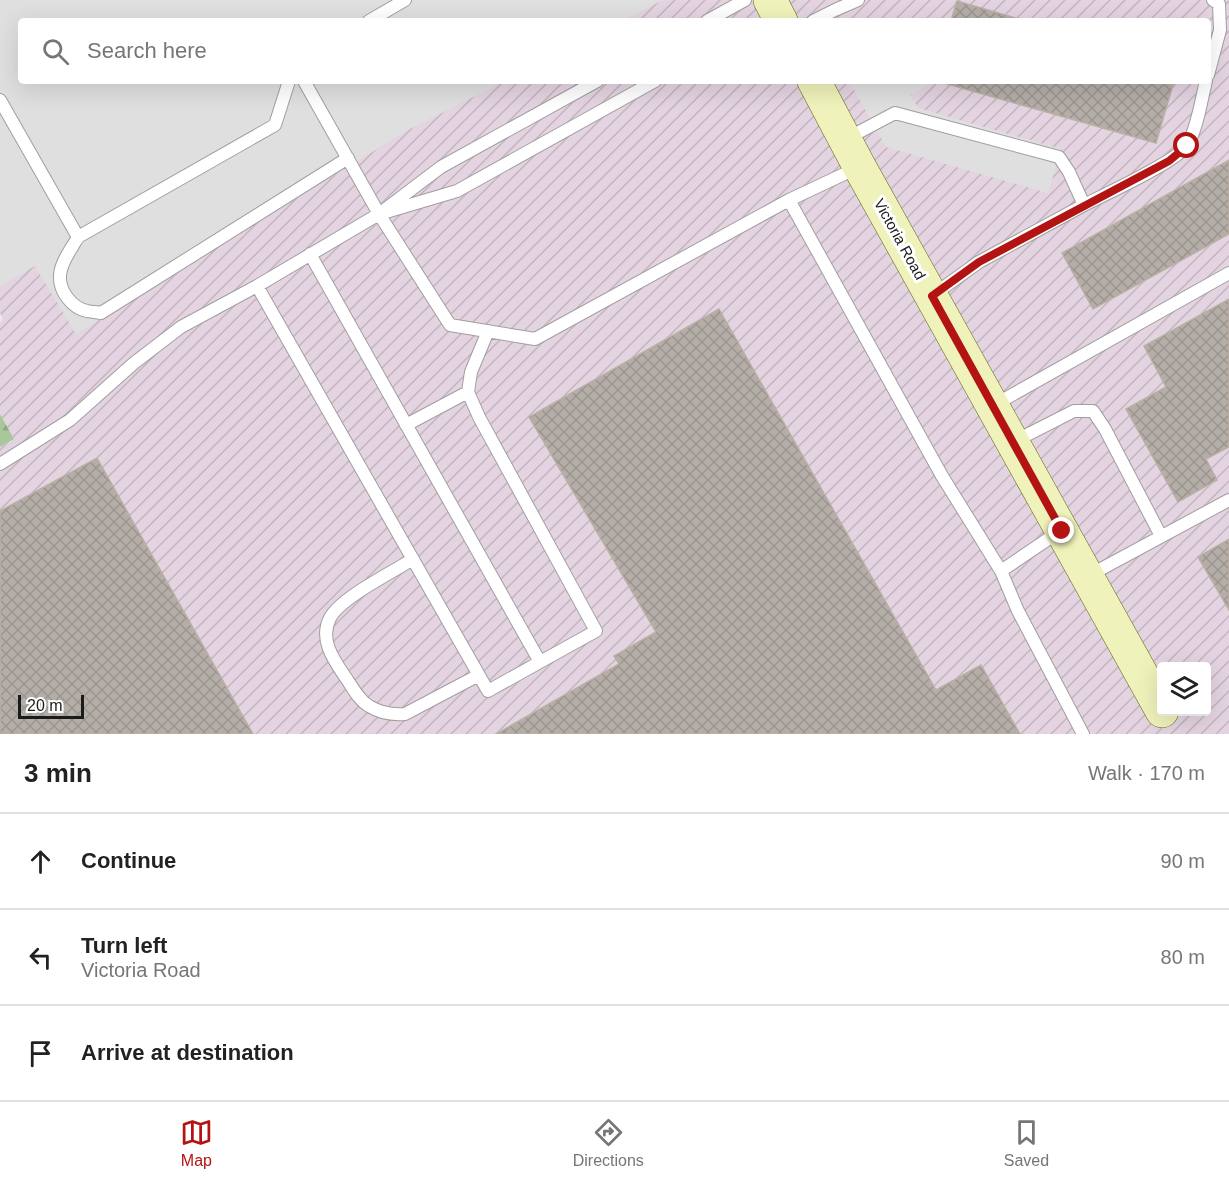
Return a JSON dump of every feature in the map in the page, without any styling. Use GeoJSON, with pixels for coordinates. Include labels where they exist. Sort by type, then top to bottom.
{"type":"FeatureCollection","features":[{"type":"Feature","properties":{"kind":"street","name":"Victoria Road"},"geometry":{"type":"LineString","coordinates":[[816,84],[1157,702]]}},
{"type":"Feature","properties":{"kind":"street","name":"Victoria Road"},"geometry":{"type":"LineString","coordinates":[[1165,716],[1174,734]]}},
{"type":"Feature","properties":{"kind":"lane"},"geometry":{"type":"LineString","coordinates":[[374,18],[405,0]]}},
{"type":"Feature","properties":{"kind":"lane"},"geometry":{"type":"LineString","coordinates":[[712,18],[745,0]]}},
{"type":"Feature","properties":{"kind":"lane"},"geometry":{"type":"LineString","coordinates":[[819,18],[858,0]]}},
{"type":"Feature","properties":{"kind":"lane"},"geometry":{"type":"LineString","coordinates":[[1211,64],[1220,30],[1219,4],[1213,0]]}},
{"type":"Feature","properties":{"kind":"lane"},"geometry":{"type":"LineString","coordinates":[[289,84],[275,125],[78,237],[64,262],[60,275],[63,289],[71,303],[85,311],[101,313],[348,158]]}},
{"type":"Feature","properties":{"kind":"lane"},"geometry":{"type":"LineString","coordinates":[[306,84],[379,214],[450,325],[535,339],[789,200],[852,153],[895,113],[1059,157],[1069,172],[1084,205]]}},
{"type":"Feature","properties":{"kind":"lane"},"geometry":{"type":"LineString","coordinates":[[0,464],[70,420],[134,363],[181,327],[379,214],[441,166],[591,84]]}},
{"type":"Feature","properties":{"kind":"lane"},"geometry":{"type":"LineString","coordinates":[[379,214],[457,191],[650,84]]}},
{"type":"Feature","properties":{"kind":"lane"},"geometry":{"type":"LineString","coordinates":[[932,296],[979,262],[1169,161],[1187,146],[1205,84]]}},
{"type":"Feature","properties":{"kind":"lane"},"geometry":{"type":"LineString","coordinates":[[0,100],[78,237]]}},
{"type":"Feature","properties":{"kind":"lane"},"geometry":{"type":"LineString","coordinates":[[789,200],[942,476],[1001,572],[1018,611],[1083,734]]}},
{"type":"Feature","properties":{"kind":"lane"},"geometry":{"type":"LineString","coordinates":[[310,254],[540,662]]}},
{"type":"Feature","properties":{"kind":"lane"},"geometry":{"type":"LineString","coordinates":[[993,406],[1229,273]]}},
{"type":"Feature","properties":{"kind":"lane"},"geometry":{"type":"LineString","coordinates":[[256,286],[488,691],[596,631],[478,417],[468,392],[471,372],[488,331]]}},
{"type":"Feature","properties":{"kind":"lane"},"geometry":{"type":"LineString","coordinates":[[406,425],[468,392]]}},
{"type":"Feature","properties":{"kind":"lane"},"geometry":{"type":"LineString","coordinates":[[1013,442],[1074,411],[1093,411],[1105,429],[1161,536]]}},
{"type":"Feature","properties":{"kind":"lane"},"geometry":{"type":"LineString","coordinates":[[1087,576],[1229,500]]}},
{"type":"Feature","properties":{"kind":"lane"},"geometry":{"type":"LineString","coordinates":[[1001,572],[1062,531]]}},
{"type":"Feature","properties":{"kind":"lane"},"geometry":{"type":"LineString","coordinates":[[413,560],[349,598],[331,616],[325,629],[327,644],[333,660],[367,705],[381,712],[394,714],[405,714],[479,675]]}},
{"type":"Feature","properties":{"kind":"shaded area"},"geometry":{"type":"Polygon","coordinates":[[[0,0],[1229,0],[1229,734],[0,734],[0,447],[14,439],[0,414],[0,323],[3,319],[0,313],[0,0]]]}},
{"type":"Feature","properties":{"kind":"shaded area"},"geometry":{"type":"Polygon","coordinates":[[[0,0],[663,0],[628,18],[18,18],[18,84],[499,84],[408,130],[76,334],[35,266],[0,286],[0,0]]]}},
{"type":"Feature","properties":{"kind":"shaded area"},"geometry":{"type":"Polygon","coordinates":[[[851,84],[928,84],[910,95],[918,108],[1061,149],[1048,193],[886,147],[851,84]]]}},
{"type":"Feature","properties":{"kind":"green space"},"geometry":{"type":"Polygon","coordinates":[[[0,414],[14,439],[0,447],[0,414]]]}},
{"type":"Feature","properties":{"kind":"building"},"geometry":{"type":"Polygon","coordinates":[[[957,1],[1016,18],[952,18],[957,1]]]}},
{"type":"Feature","properties":{"kind":"building"},"geometry":{"type":"Polygon","coordinates":[[[948,84],[1173,84],[1156,143],[948,84]]]}},
{"type":"Feature","properties":{"kind":"building"},"geometry":{"type":"Polygon","coordinates":[[[1229,160],[1229,234],[1093,309],[1062,253],[1229,160]]]}},
{"type":"Feature","properties":{"kind":"building"},"geometry":{"type":"Polygon","coordinates":[[[1229,299],[1229,447],[1206,459],[1217,480],[1178,502],[1126,409],[1166,387],[1144,346],[1229,299]]]}},
{"type":"Feature","properties":{"kind":"building"},"geometry":{"type":"Polygon","coordinates":[[[719,309],[936,690],[981,665],[1020,734],[496,734],[619,664],[614,656],[656,632],[529,417],[719,309]]]}},
{"type":"Feature","properties":{"kind":"building"},"geometry":{"type":"Polygon","coordinates":[[[97,458],[253,734],[0,734],[0,511],[97,458]]]}},
{"type":"Feature","properties":{"kind":"building"},"geometry":{"type":"Polygon","coordinates":[[[1229,539],[1229,610],[1198,557],[1229,539]]]}},
{"type":"Feature","properties":{"kind":"route"},"geometry":{"type":"LineString","coordinates":[[1062,531],[932,296],[979,262],[1169,161],[1187,146]]}}]}
